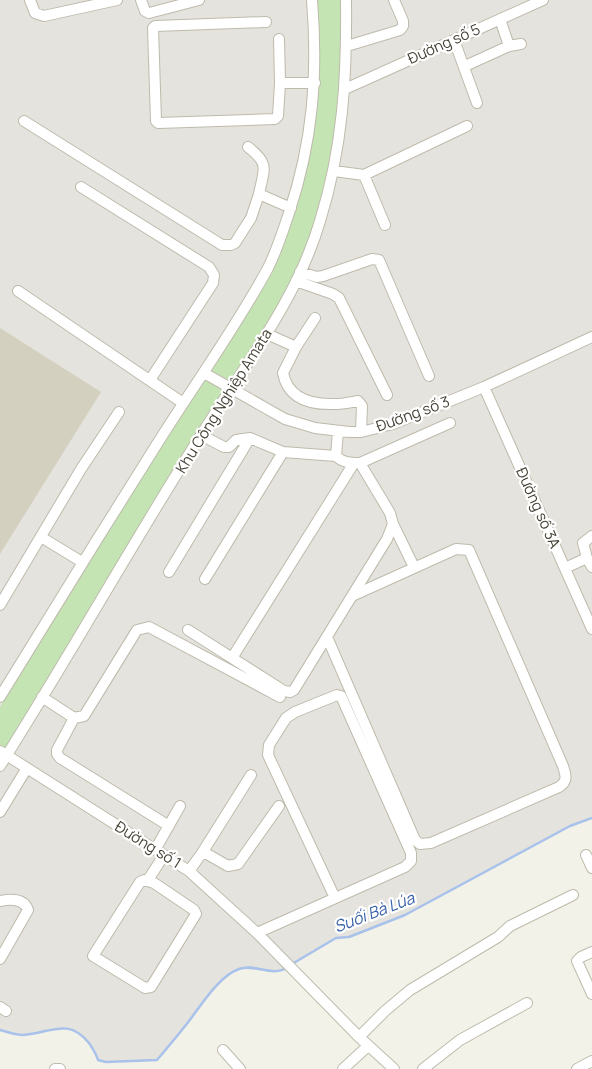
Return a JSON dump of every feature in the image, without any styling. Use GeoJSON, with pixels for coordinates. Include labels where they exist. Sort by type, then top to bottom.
{"type":"FeatureCollection","features":[{"type":"Feature","properties":{"kind":"street"},"geometry":{"type":"LineString","coordinates":[[30,0],[35,13],[44,16],[117,0]]}},
{"type":"Feature","properties":{"kind":"street"},"geometry":{"type":"LineString","coordinates":[[140,0],[145,11],[149,13],[199,0]]}},
{"type":"Feature","properties":{"kind":"street","name":"Khu Công Nghiệp Amata"},"geometry":{"type":"LineString","coordinates":[[0,697],[82,562],[231,331],[268,266],[282,236],[301,178],[310,127],[315,83],[312,0]]}},
{"type":"Feature","properties":{"kind":"street","name":"Khu Công Nghiệp Amata"},"geometry":{"type":"LineString","coordinates":[[0,766],[4,753],[42,697],[201,435],[267,334],[298,277],[320,223],[334,171],[345,89],[347,46],[346,0]]}},
{"type":"Feature","properties":{"kind":"street"},"geometry":{"type":"LineString","coordinates":[[347,46],[400,30],[403,26],[403,21],[394,0]]}},
{"type":"Feature","properties":{"kind":"street","name":"Đường số 5"},"geometry":{"type":"LineString","coordinates":[[345,89],[543,0]]}},
{"type":"Feature","properties":{"kind":"street"},"geometry":{"type":"LineString","coordinates":[[500,19],[509,46]]}},
{"type":"Feature","properties":{"kind":"street"},"geometry":{"type":"LineString","coordinates":[[266,22],[155,26],[153,28],[156,121],[158,123],[276,119],[278,116],[280,83],[279,40]]}},
{"type":"Feature","properties":{"kind":"street"},"geometry":{"type":"LineString","coordinates":[[454,40],[477,103]]}},
{"type":"Feature","properties":{"kind":"street"},"geometry":{"type":"LineString","coordinates":[[465,66],[509,46],[521,44]]}},
{"type":"Feature","properties":{"kind":"street"},"geometry":{"type":"LineString","coordinates":[[280,83],[315,83]]}},
{"type":"Feature","properties":{"kind":"street"},"geometry":{"type":"LineString","coordinates":[[24,121],[222,246],[231,245],[235,242],[251,218],[259,194],[264,170],[263,162],[260,156],[248,147]]}},
{"type":"Feature","properties":{"kind":"street"},"geometry":{"type":"LineString","coordinates":[[334,171],[364,174],[467,126]]}},
{"type":"Feature","properties":{"kind":"street"},"geometry":{"type":"LineString","coordinates":[[364,174],[385,225]]}},
{"type":"Feature","properties":{"kind":"street"},"geometry":{"type":"LineString","coordinates":[[81,187],[209,267],[214,275],[213,283],[150,380]]}},
{"type":"Feature","properties":{"kind":"street"},"geometry":{"type":"LineString","coordinates":[[259,194],[291,208]]}},
{"type":"Feature","properties":{"kind":"street"},"geometry":{"type":"LineString","coordinates":[[298,277],[324,276],[372,259],[380,260],[430,376]]}},
{"type":"Feature","properties":{"kind":"street"},"geometry":{"type":"LineString","coordinates":[[298,277],[339,298],[388,395]]}},
{"type":"Feature","properties":{"kind":"street"},"geometry":{"type":"LineString","coordinates":[[18,291],[183,403]]}},
{"type":"Feature","properties":{"kind":"street"},"geometry":{"type":"LineString","coordinates":[[315,318],[296,347],[283,373],[288,387],[296,396],[314,403],[336,404],[358,401],[362,406],[361,432]]}},
{"type":"Feature","properties":{"kind":"street"},"geometry":{"type":"LineString","coordinates":[[267,334],[296,347]]}},
{"type":"Feature","properties":{"kind":"street","name":"Đường số 3"},"geometry":{"type":"LineString","coordinates":[[204,373],[285,419],[315,428],[361,432],[393,424],[484,387],[592,336]]}},
{"type":"Feature","properties":{"kind":"street","name":"Đường số 3A"},"geometry":{"type":"LineString","coordinates":[[484,387],[592,629]]}},
{"type":"Feature","properties":{"kind":"street"},"geometry":{"type":"LineString","coordinates":[[0,605],[81,469],[119,412]]}},
{"type":"Feature","properties":{"kind":"street"},"geometry":{"type":"LineString","coordinates":[[201,435],[224,447],[229,446],[236,440],[250,438],[282,452],[336,456],[340,460],[357,463],[450,423]]}},
{"type":"Feature","properties":{"kind":"street"},"geometry":{"type":"LineString","coordinates":[[336,456],[338,431]]}},
{"type":"Feature","properties":{"kind":"street"},"geometry":{"type":"LineString","coordinates":[[169,572],[250,438]]}},
{"type":"Feature","properties":{"kind":"street"},"geometry":{"type":"LineString","coordinates":[[205,579],[282,452]]}},
{"type":"Feature","properties":{"kind":"street"},"geometry":{"type":"LineString","coordinates":[[357,463],[390,513],[393,524],[414,567]]}},
{"type":"Feature","properties":{"kind":"street"},"geometry":{"type":"LineString","coordinates":[[232,658],[357,463]]}},
{"type":"Feature","properties":{"kind":"street"},"geometry":{"type":"LineString","coordinates":[[188,630],[284,691],[290,692],[294,690],[387,539],[393,524]]}},
{"type":"Feature","properties":{"kind":"street"},"geometry":{"type":"LineString","coordinates":[[592,536],[583,543],[592,568]]}},
{"type":"Feature","properties":{"kind":"street"},"geometry":{"type":"LineString","coordinates":[[41,537],[82,562]]}},
{"type":"Feature","properties":{"kind":"street"},"geometry":{"type":"LineString","coordinates":[[327,637],[415,840],[420,844],[430,843],[559,787],[564,783],[566,778],[563,766],[469,550],[456,548],[352,596]]}},
{"type":"Feature","properties":{"kind":"street"},"geometry":{"type":"LineString","coordinates":[[565,568],[587,558]]}},
{"type":"Feature","properties":{"kind":"street"},"geometry":{"type":"LineString","coordinates":[[42,697],[74,718],[84,716],[137,630],[145,627],[149,627],[280,697]]}},
{"type":"Feature","properties":{"kind":"street"},"geometry":{"type":"LineString","coordinates":[[257,933],[405,867],[411,861],[411,853],[362,739],[341,696],[337,695],[286,718],[269,745],[268,755],[335,898]]}},
{"type":"Feature","properties":{"kind":"street"},"geometry":{"type":"LineString","coordinates":[[74,718],[57,754],[169,826]]}},
{"type":"Feature","properties":{"kind":"street","name":"Đường số 1"},"geometry":{"type":"LineString","coordinates":[[4,753],[190,871],[257,933],[368,1046],[394,1069]]}},
{"type":"Feature","properties":{"kind":"street"},"geometry":{"type":"LineString","coordinates":[[0,812],[28,768]]}},
{"type":"Feature","properties":{"kind":"street"},"geometry":{"type":"LineString","coordinates":[[190,871],[251,775]]}},
{"type":"Feature","properties":{"kind":"street"},"geometry":{"type":"LineString","coordinates":[[148,880],[169,826],[180,806]]}},
{"type":"Feature","properties":{"kind":"street"},"geometry":{"type":"LineString","coordinates":[[202,854],[207,854],[228,866],[238,864],[279,806]]}},
{"type":"Feature","properties":{"kind":"street"},"geometry":{"type":"LineString","coordinates":[[586,855],[592,868]]}},
{"type":"Feature","properties":{"kind":"street"},"geometry":{"type":"LineString","coordinates":[[148,880],[194,910],[196,914],[149,988],[145,988],[93,956],[140,882],[148,880]]}},
{"type":"Feature","properties":{"kind":"street"},"geometry":{"type":"LineString","coordinates":[[359,1037],[385,1010],[410,990],[498,937],[510,926],[573,896]]}},
{"type":"Feature","properties":{"kind":"street"},"geometry":{"type":"LineString","coordinates":[[0,901],[17,900],[24,903],[28,910],[0,959]]}},
{"type":"Feature","properties":{"kind":"street"},"geometry":{"type":"LineString","coordinates":[[592,952],[577,961],[592,994]]}},
{"type":"Feature","properties":{"kind":"street"},"geometry":{"type":"LineString","coordinates":[[423,1069],[460,1040],[527,1003]]}},
{"type":"Feature","properties":{"kind":"street"},"geometry":{"type":"LineString","coordinates":[[343,1069],[368,1046]]}},
{"type":"Feature","properties":{"kind":"street"},"geometry":{"type":"LineString","coordinates":[[223,1050],[240,1069]]}},
{"type":"Feature","properties":{"kind":"street"},"geometry":{"type":"LineString","coordinates":[[577,1069],[592,1061]]}},
{"type":"Feature","properties":{"kind":"street"},"geometry":{"type":"LineString","coordinates":[[55,1069],[60,1069]]}},
{"type":"Feature","properties":{"kind":"shaded area"},"geometry":{"type":"Polygon","coordinates":[[[0,0],[592,0],[592,818],[570,826],[405,915],[349,937],[336,938],[282,971],[272,972],[241,968],[230,974],[211,992],[157,1060],[106,1062],[98,1060],[96,1051],[84,1037],[75,1030],[66,1028],[25,1035],[0,1030],[0,0]]]}},
{"type":"Feature","properties":{"kind":"green space"},"geometry":{"type":"Polygon","coordinates":[[[317,0],[341,0],[341,77],[338,115],[329,169],[315,221],[295,272],[257,340],[228,384],[210,373],[251,309],[276,262],[295,213],[303,186],[314,134],[317,108],[319,28],[317,0]]]}},
{"type":"Feature","properties":{"kind":"green space"},"geometry":{"type":"Polygon","coordinates":[[[207,377],[225,389],[196,433],[4,750],[0,748],[0,707],[87,564],[187,405],[207,377]]]}},
{"type":"Feature","properties":{"kind":"building"},"geometry":{"type":"Polygon","coordinates":[[[0,328],[101,392],[0,554],[0,328]]]}},
{"type":"Feature","properties":{"kind":"waterway","name":"Suối Bà Lúa"},"geometry":{"type":"LineString","coordinates":[[292,964],[336,938],[349,937],[405,915],[570,826],[592,818]]}},
{"type":"Feature","properties":{"kind":"waterway","name":"Suối Bà Lúa"},"geometry":{"type":"LineString","coordinates":[[0,1030],[23,1035],[59,1028],[74,1030],[89,1043],[98,1060],[106,1062],[157,1060],[211,991],[232,973],[245,968],[276,971],[288,967]]}}]}
